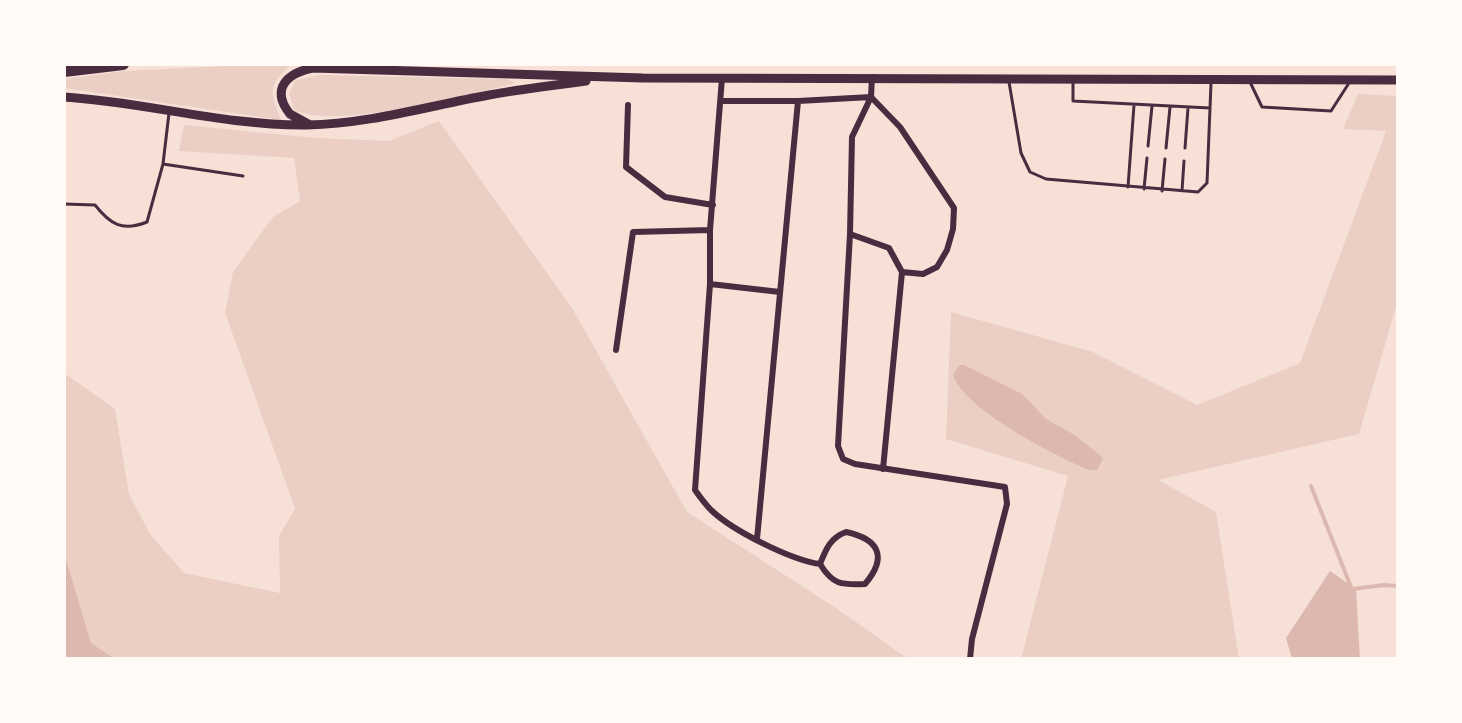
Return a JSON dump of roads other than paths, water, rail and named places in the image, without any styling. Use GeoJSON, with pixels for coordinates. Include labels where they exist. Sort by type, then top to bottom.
{"type":"FeatureCollection","features":[{"type":"Feature","properties":{"kind":"highway"},"geometry":{"type":"LineString","coordinates":[[64,71],[123,64]]}},
{"type":"Feature","properties":{"kind":"main road"},"geometry":{"type":"LineString","coordinates":[[310,125],[290,114],[282,94],[285,81],[290,76],[313,68],[613,77],[1398,80]]}},
{"type":"Feature","properties":{"kind":"main road"},"geometry":{"type":"LineString","coordinates":[[64,97],[169,109],[232,121],[310,125],[364,120],[490,94],[613,77]]}},
{"type":"Feature","properties":{"kind":"street"},"geometry":{"type":"LineString","coordinates":[[872,77],[871,97],[852,137],[838,446],[843,459],[855,464],[1005,487],[1007,504],[972,639],[970,659]]}},
{"type":"Feature","properties":{"kind":"street"},"geometry":{"type":"LineString","coordinates":[[722,78],[695,490],[712,511],[757,539],[805,562],[820,564]]}},
{"type":"Feature","properties":{"kind":"street"},"geometry":{"type":"LineString","coordinates":[[721,101],[871,97],[900,127],[954,208],[953,229],[947,250],[937,267],[923,274],[902,272]]}},
{"type":"Feature","properties":{"kind":"street"},"geometry":{"type":"LineString","coordinates":[[757,539],[798,101]]}},
{"type":"Feature","properties":{"kind":"street"},"geometry":{"type":"LineString","coordinates":[[628,105],[626,167],[665,197],[713,205]]}},
{"type":"Feature","properties":{"kind":"street"},"geometry":{"type":"LineString","coordinates":[[616,350],[633,232],[710,230]]}},
{"type":"Feature","properties":{"kind":"street"},"geometry":{"type":"LineString","coordinates":[[850,234],[889,248],[902,272],[883,469]]}},
{"type":"Feature","properties":{"kind":"street"},"geometry":{"type":"LineString","coordinates":[[710,284],[780,292]]}},
{"type":"Feature","properties":{"kind":"street"},"geometry":{"type":"LineString","coordinates":[[846,532],[861,535],[875,544],[878,556],[876,570],[865,584],[844,584],[828,578],[820,564],[835,536],[846,532]]}},
{"type":"Feature","properties":{"kind":"lane"},"geometry":{"type":"LineString","coordinates":[[1009,78],[1021,153],[1030,172],[1046,179],[1198,192],[1207,183],[1211,79]]}},
{"type":"Feature","properties":{"kind":"lane"},"geometry":{"type":"LineString","coordinates":[[1073,78],[1073,101],[1210,108]]}},
{"type":"Feature","properties":{"kind":"lane"},"geometry":{"type":"LineString","coordinates":[[1249,79],[1262,107],[1331,111],[1351,80]]}},
{"type":"Feature","properties":{"kind":"lane"},"geometry":{"type":"LineString","coordinates":[[1128,187],[1134,105]]}},
{"type":"Feature","properties":{"kind":"lane"},"geometry":{"type":"LineString","coordinates":[[1148,146],[1152,105]]}},
{"type":"Feature","properties":{"kind":"lane"},"geometry":{"type":"LineString","coordinates":[[1166,148],[1170,106]]}},
{"type":"Feature","properties":{"kind":"lane"},"geometry":{"type":"LineString","coordinates":[[1185,148],[1188,107]]}},
{"type":"Feature","properties":{"kind":"lane"},"geometry":{"type":"LineString","coordinates":[[64,204],[95,205],[107,220],[119,227],[147,222],[163,164],[169,109]]}},
{"type":"Feature","properties":{"kind":"lane"},"geometry":{"type":"LineString","coordinates":[[1144,189],[1147,158]]}},
{"type":"Feature","properties":{"kind":"lane"},"geometry":{"type":"LineString","coordinates":[[1162,191],[1165,159]]}},
{"type":"Feature","properties":{"kind":"lane"},"geometry":{"type":"LineString","coordinates":[[1182,191],[1184,161]]}},
{"type":"Feature","properties":{"kind":"lane"},"geometry":{"type":"LineString","coordinates":[[163,164],[243,176]]}},
{"type":"Feature","properties":{"kind":"waterway"},"geometry":{"type":"LineString","coordinates":[[1311,486],[1351,587]]}},
{"type":"Feature","properties":{"kind":"waterway"},"geometry":{"type":"LineString","coordinates":[[1353,589],[1398,586]]}}]}
